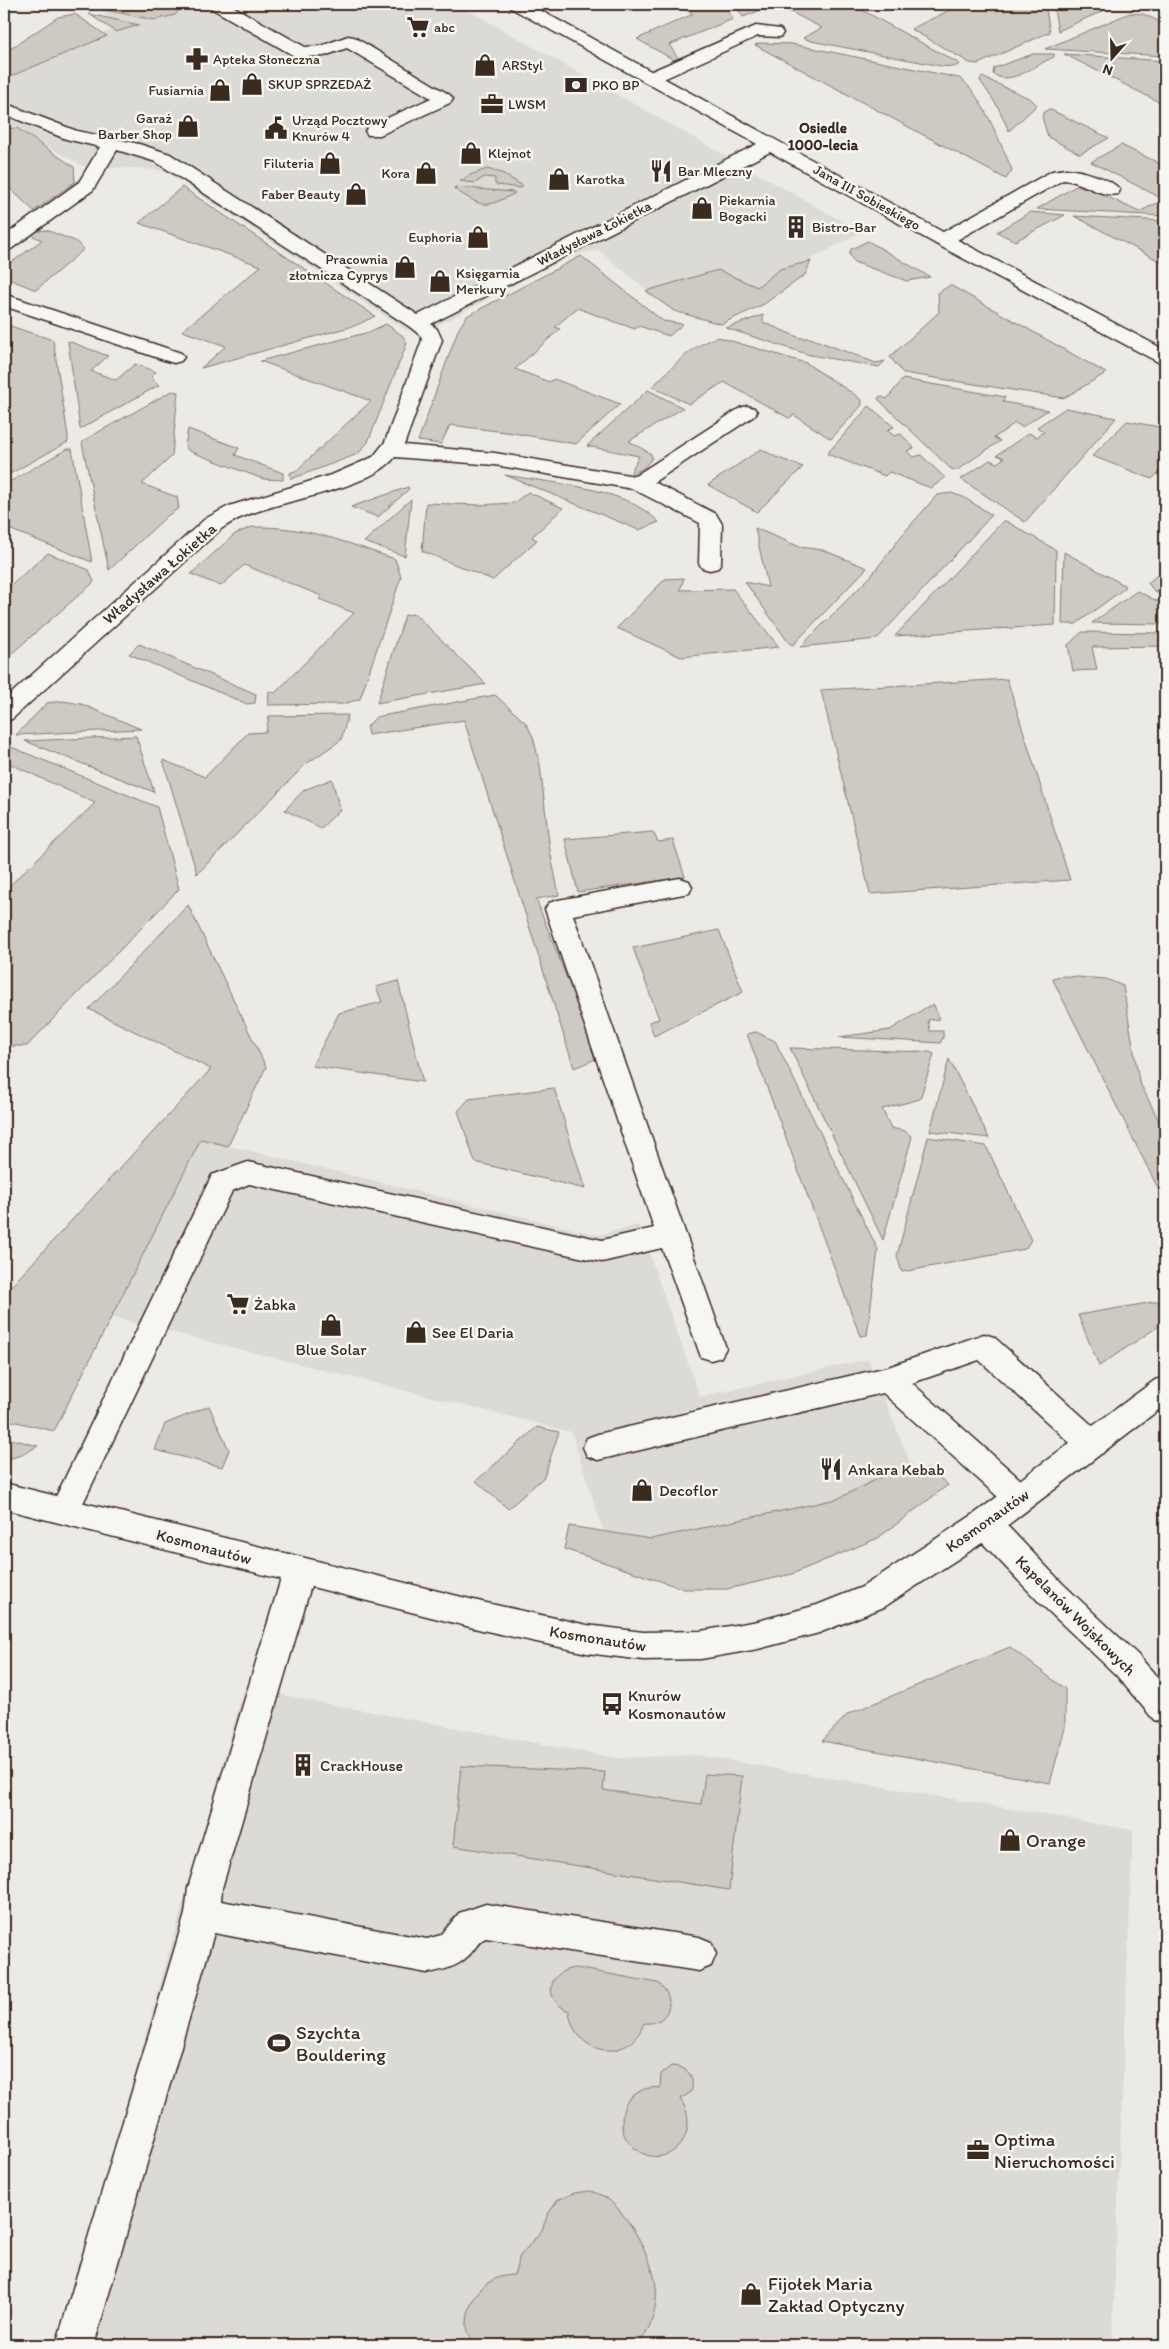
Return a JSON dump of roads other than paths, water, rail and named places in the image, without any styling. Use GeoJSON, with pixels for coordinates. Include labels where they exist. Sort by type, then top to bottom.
{"type":"FeatureCollection","features":[{"type":"Feature","properties":{"kind":"street"},"geometry":{"type":"LineString","coordinates":[[217,4],[302,53],[324,51],[348,41],[444,99],[374,131]]}},
{"type":"Feature","properties":{"kind":"street","name":"Jana III Sobieskiego"},"geometry":{"type":"LineString","coordinates":[[517,4],[943,240],[1165,358]]}},
{"type":"Feature","properties":{"kind":"street"},"geometry":{"type":"LineString","coordinates":[[651,78],[756,31],[774,33]]}},
{"type":"Feature","properties":{"kind":"street","name":"Władysława Łokietka"},"geometry":{"type":"LineString","coordinates":[[4,108],[72,135],[141,150],[163,158],[417,323],[430,333],[432,340],[392,450],[371,468],[236,511],[213,524],[4,713]]}},
{"type":"Feature","properties":{"kind":"street"},"geometry":{"type":"LineString","coordinates":[[4,245],[86,186],[111,144]]}},
{"type":"Feature","properties":{"kind":"street","name":"Władysława Łokietka"},"geometry":{"type":"LineString","coordinates":[[417,323],[772,144]]}},
{"type":"Feature","properties":{"kind":"street"},"geometry":{"type":"LineString","coordinates":[[943,240],[1059,175],[1078,176],[1111,190]]}},
{"type":"Feature","properties":{"kind":"street"},"geometry":{"type":"LineString","coordinates":[[4,300],[174,357]]}},
{"type":"Feature","properties":{"kind":"street"},"geometry":{"type":"LineString","coordinates":[[639,483],[747,412]]}},
{"type":"Feature","properties":{"kind":"street"},"geometry":{"type":"LineString","coordinates":[[392,450],[495,459],[639,483],[708,519],[712,531],[710,563]]}},
{"type":"Feature","properties":{"kind":"street"},"geometry":{"type":"LineString","coordinates":[[680,887],[558,909],[670,1235],[711,1348]]}},
{"type":"Feature","properties":{"kind":"street"},"geometry":{"type":"LineString","coordinates":[[64,1511],[222,1183],[248,1173],[602,1251],[670,1235]]}},
{"type":"Feature","properties":{"kind":"street"},"geometry":{"type":"LineString","coordinates":[[598,1447],[888,1379],[984,1346],[1092,1444]]}},
{"type":"Feature","properties":{"kind":"street"},"geometry":{"type":"LineString","coordinates":[[888,1379],[1020,1498]]}},
{"type":"Feature","properties":{"kind":"street","name":"Kosmonautów"},"geometry":{"type":"LineString","coordinates":[[4,1496],[299,1572],[482,1616],[587,1638],[643,1646],[701,1645],[758,1635],[819,1619],[864,1600],[985,1524],[1165,1389]]}},
{"type":"Feature","properties":{"kind":"street","name":"Kapelanów Wojskowych"},"geometry":{"type":"LineString","coordinates":[[985,1524],[1051,1593],[1127,1665],[1165,1709]]}},
{"type":"Feature","properties":{"kind":"street"},"geometry":{"type":"LineString","coordinates":[[75,2345],[202,1914],[205,1888],[299,1572]]}},
{"type":"Feature","properties":{"kind":"street"},"geometry":{"type":"LineString","coordinates":[[202,1914],[427,1956],[444,1954],[458,1945],[471,1925],[486,1921],[698,1954]]}},
{"type":"Feature","properties":{"kind":"place","name":"abc"},"geometry":{"type":"Point","coordinates":[418,27]}},
{"type":"Feature","properties":{"kind":"place","name":"Apteka Słoneczna"},"geometry":{"type":"Point","coordinates":[197,59]}},
{"type":"Feature","properties":{"kind":"place","name":"ARStyl"},"geometry":{"type":"Point","coordinates":[485,65]}},
{"type":"Feature","properties":{"kind":"place","name":"SKUP SPRZEDAŻ"},"geometry":{"type":"Point","coordinates":[252,84]}},
{"type":"Feature","properties":{"kind":"place","name":"PKO BP"},"geometry":{"type":"Point","coordinates":[576,85]}},
{"type":"Feature","properties":{"kind":"place","name":"Fusiarnia"},"geometry":{"type":"Point","coordinates":[220,90]}},
{"type":"Feature","properties":{"kind":"place","name":"LWSM"},"geometry":{"type":"Point","coordinates":[492,104]}},
{"type":"Feature","properties":{"kind":"place","name":"Garaż Barber Shop"},"geometry":{"type":"Point","coordinates":[188,126]}},
{"type":"Feature","properties":{"kind":"place","name":"Urząd Pocztowy Knurów 4"},"geometry":{"type":"Point","coordinates":[276,128]}},
{"type":"Feature","properties":{"kind":"place","name":"Klejnot"},"geometry":{"type":"Point","coordinates":[471,153]}},
{"type":"Feature","properties":{"kind":"place","name":"Filuteria"},"geometry":{"type":"Point","coordinates":[330,163]}},
{"type":"Feature","properties":{"kind":"place","name":"Bar Mleczny"},"geometry":{"type":"Point","coordinates":[661,171]}},
{"type":"Feature","properties":{"kind":"place","name":"Kora"},"geometry":{"type":"Point","coordinates":[426,173]}},
{"type":"Feature","properties":{"kind":"place","name":"Karotka"},"geometry":{"type":"Point","coordinates":[559,179]}},
{"type":"Feature","properties":{"kind":"place","name":"Faber Beauty"},"geometry":{"type":"Point","coordinates":[356,194]}},
{"type":"Feature","properties":{"kind":"place","name":"Piekarnia Bogacki"},"geometry":{"type":"Point","coordinates":[702,208]}},
{"type":"Feature","properties":{"kind":"place","name":"Bistro-Bar"},"geometry":{"type":"Point","coordinates":[796,227]}},
{"type":"Feature","properties":{"kind":"place","name":"Euphoria"},"geometry":{"type":"Point","coordinates":[478,237]}},
{"type":"Feature","properties":{"kind":"place","name":"Pracownia złotnicza Cyprys"},"geometry":{"type":"Point","coordinates":[405,267]}},
{"type":"Feature","properties":{"kind":"place","name":"Księgarnia Merkury"},"geometry":{"type":"Point","coordinates":[440,281]}},
{"type":"Feature","properties":{"kind":"place","name":"Żabka"},"geometry":{"type":"Point","coordinates":[238,1304]}},
{"type":"Feature","properties":{"kind":"place","name":"Blue Solar"},"geometry":{"type":"Point","coordinates":[331,1325]}},
{"type":"Feature","properties":{"kind":"place","name":"See El Daria"},"geometry":{"type":"Point","coordinates":[416,1332]}},
{"type":"Feature","properties":{"kind":"place","name":"Ankara Kebab"},"geometry":{"type":"Point","coordinates":[831,1469]}},
{"type":"Feature","properties":{"kind":"place","name":"Decoflor"},"geometry":{"type":"Point","coordinates":[642,1490]}},
{"type":"Feature","properties":{"kind":"place","name":"Knurów Kosmonautów"},"geometry":{"type":"Point","coordinates":[612,1704]}},
{"type":"Feature","properties":{"kind":"place","name":"CrackHouse"},"geometry":{"type":"Point","coordinates":[303,1765]}},
{"type":"Feature","properties":{"kind":"place","name":"Orange"},"geometry":{"type":"Point","coordinates":[1010,1840]}},
{"type":"Feature","properties":{"kind":"place","name":"Szychta Bouldering"},"geometry":{"type":"Point","coordinates":[279,2043]}},
{"type":"Feature","properties":{"kind":"place","name":"Optima Nieruchomości"},"geometry":{"type":"Point","coordinates":[978,2150]}},
{"type":"Feature","properties":{"kind":"place","name":"Fijołek Maria Zakład Optyczny"},"geometry":{"type":"Point","coordinates":[751,2294]}},
{"type":"Feature","properties":{"kind":"district","name":"Osiedle 1000-lecia"},"geometry":{"type":"Point","coordinates":[823,136]}}]}
